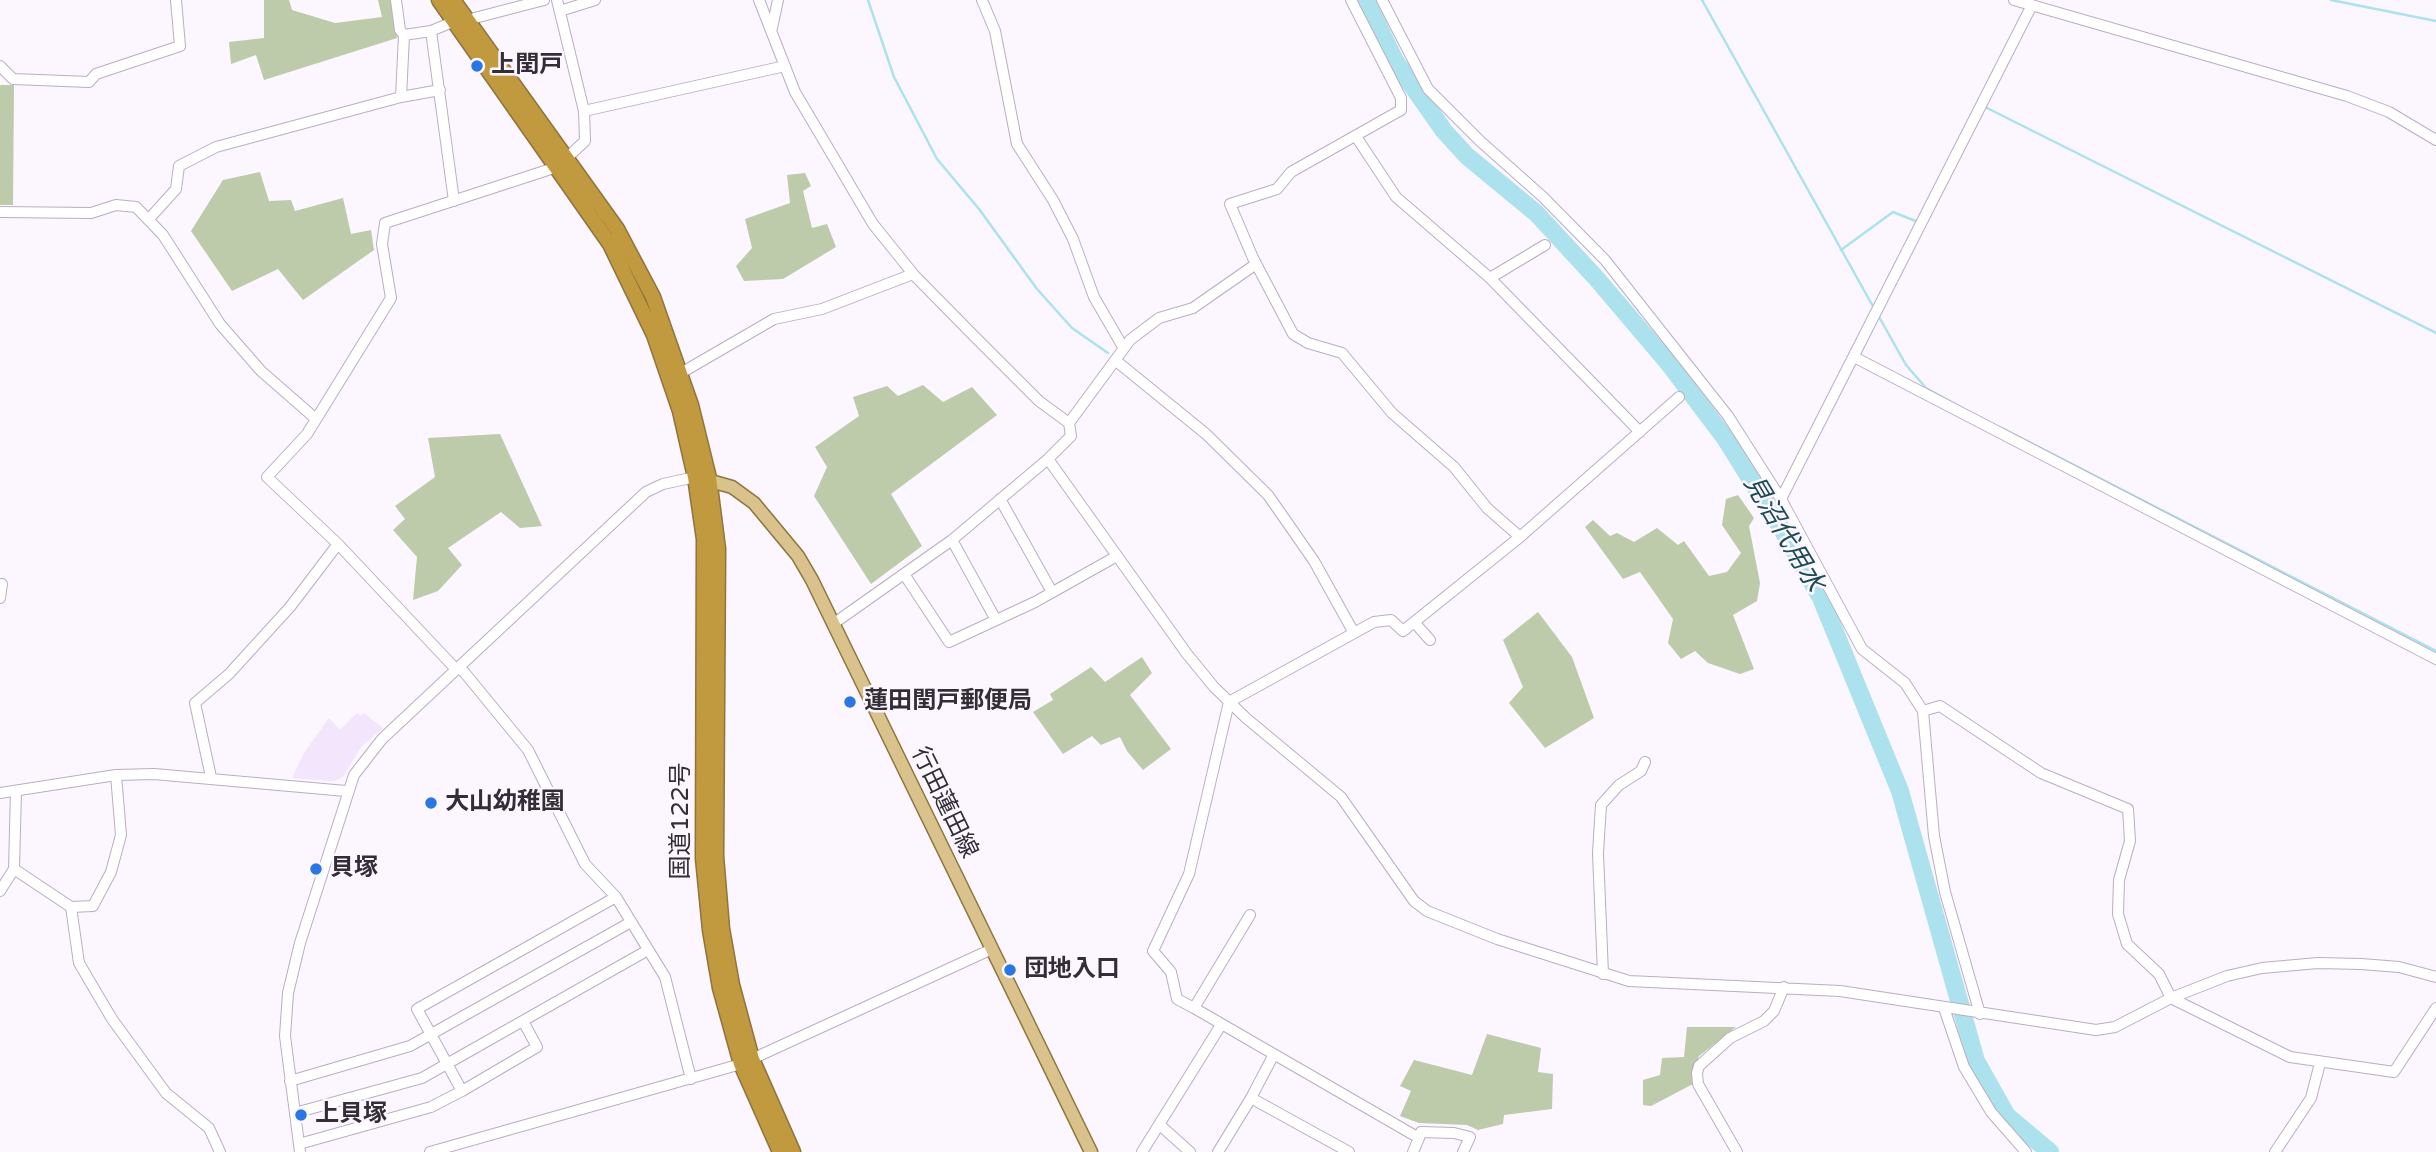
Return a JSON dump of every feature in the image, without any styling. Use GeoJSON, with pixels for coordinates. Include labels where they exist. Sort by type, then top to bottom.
{"type":"FeatureCollection","features":[{"type":"Feature","properties":{"kind":"highway"},"geometry":{"type":"LineString","coordinates":[[439,0],[461,21],[631,256],[653,297],[681,373],[702,478]]}},
{"type":"Feature","properties":{"kind":"highway"},"geometry":{"type":"LineString","coordinates":[[453,0],[461,21]]}},
{"type":"Feature","properties":{"kind":"highway"},"geometry":{"type":"LineString","coordinates":[[563,162],[634,290],[670,377],[702,478]]}},
{"type":"Feature","properties":{"kind":"highway","name":"国道122号"},"geometry":{"type":"LineString","coordinates":[[702,478],[705,895],[715,963],[780,1152]]}},
{"type":"Feature","properties":{"kind":"highway","name":"国道122号"},"geometry":{"type":"LineString","coordinates":[[747,1061],[793,1152]]}},
{"type":"Feature","properties":{"kind":"main road","name":"行田蓮田線"},"geometry":{"type":"LineString","coordinates":[[702,478],[738,490],[763,513],[798,556],[1091,1152]]}},
{"type":"Feature","properties":{"kind":"street"},"geometry":{"type":"LineString","coordinates":[[0,66],[13,79],[89,82],[96,74],[180,46],[176,0]]}},
{"type":"Feature","properties":{"kind":"street"},"geometry":{"type":"LineString","coordinates":[[397,0],[400,30],[404,35],[401,97]]}},
{"type":"Feature","properties":{"kind":"street"},"geometry":{"type":"LineString","coordinates":[[404,35],[431,31],[544,0]]}},
{"type":"Feature","properties":{"kind":"street"},"geometry":{"type":"LineString","coordinates":[[596,0],[559,5],[584,111],[585,141],[563,162],[384,223],[382,244],[391,298],[316,419],[293,452],[267,477],[338,544],[486,696],[528,750],[585,864],[616,897],[665,977],[691,1079]]}},
{"type":"Feature","properties":{"kind":"street"},"geometry":{"type":"LineString","coordinates":[[759,0],[794,92],[873,224],[913,274],[1039,401],[1069,423]]}},
{"type":"Feature","properties":{"kind":"street"},"geometry":{"type":"LineString","coordinates":[[772,29],[778,0]]}},
{"type":"Feature","properties":{"kind":"street"},"geometry":{"type":"LineString","coordinates":[[982,0],[995,31],[1017,144],[1063,220],[1094,297],[1123,347]]}},
{"type":"Feature","properties":{"kind":"street"},"geometry":{"type":"LineString","coordinates":[[1351,0],[1403,106],[1401,110],[1357,138],[1291,172],[1277,189],[1230,204],[1256,264],[1293,334],[1342,353],[1392,413],[1454,467],[1487,508],[1520,537]]}},
{"type":"Feature","properties":{"kind":"street"},"geometry":{"type":"LineString","coordinates":[[1382,0],[1428,89],[1480,141],[1544,197],[1605,260],[1728,415],[1781,499],[1862,649],[1905,683],[1923,711],[1934,836],[1945,892],[1977,1013]]}},
{"type":"Feature","properties":{"kind":"street"},"geometry":{"type":"LineString","coordinates":[[2014,0],[2347,96],[2389,112],[2436,140]]}},
{"type":"Feature","properties":{"kind":"street"},"geometry":{"type":"LineString","coordinates":[[1781,499],[2032,5]]}},
{"type":"Feature","properties":{"kind":"street"},"geometry":{"type":"LineString","coordinates":[[431,31],[454,201]]}},
{"type":"Feature","properties":{"kind":"street"},"geometry":{"type":"LineString","coordinates":[[584,111],[785,66]]}},
{"type":"Feature","properties":{"kind":"street"},"geometry":{"type":"LineString","coordinates":[[149,219],[176,189],[179,166],[216,147],[401,97],[440,90]]}},
{"type":"Feature","properties":{"kind":"street"},"geometry":{"type":"LineString","coordinates":[[1357,138],[1396,197],[1490,278],[1640,432]]}},
{"type":"Feature","properties":{"kind":"street"},"geometry":{"type":"LineString","coordinates":[[0,212],[92,213],[129,204],[149,219],[202,292],[220,324],[261,372],[316,419]]}},
{"type":"Feature","properties":{"kind":"street"},"geometry":{"type":"LineString","coordinates":[[1490,278],[1545,245]]}},
{"type":"Feature","properties":{"kind":"street"},"geometry":{"type":"LineString","coordinates":[[832,624],[952,540],[1048,458],[1071,436],[1069,423],[1123,347],[1159,318],[1193,308],[1256,264]]}},
{"type":"Feature","properties":{"kind":"street"},"geometry":{"type":"LineString","coordinates":[[681,373],[774,319],[822,309],[913,274]]}},
{"type":"Feature","properties":{"kind":"street"},"geometry":{"type":"LineString","coordinates":[[1854,357],[2436,659]]}},
{"type":"Feature","properties":{"kind":"street"},"geometry":{"type":"LineString","coordinates":[[1115,360],[1206,434],[1268,495],[1314,561],[1354,633]]}},
{"type":"Feature","properties":{"kind":"street"},"geometry":{"type":"LineString","coordinates":[[1419,1138],[1177,999],[1171,972],[1153,951],[1189,874],[1229,702],[1374,622],[1391,620],[1402,631],[1520,537],[1679,397]]}},
{"type":"Feature","properties":{"kind":"street"},"geometry":{"type":"LineString","coordinates":[[1048,458],[1187,654],[1229,702],[1341,797],[1414,901],[1423,908],[1497,939],[1629,981],[1840,991],[2096,1030],[2115,1027],[2171,998],[2227,976],[2284,965],[2361,964],[2399,967],[2436,977]]}},
{"type":"Feature","properties":{"kind":"street"},"geometry":{"type":"LineString","coordinates":[[523,1021],[537,1047],[462,1091],[431,1107],[299,1150],[285,1036],[290,984],[346,791],[364,758],[457,667],[646,492],[663,484],[702,478]]}},
{"type":"Feature","properties":{"kind":"street"},"geometry":{"type":"LineString","coordinates":[[1000,499],[1052,592]]}},
{"type":"Feature","properties":{"kind":"street"},"geometry":{"type":"LineString","coordinates":[[952,540],[996,620]]}},
{"type":"Feature","properties":{"kind":"street"},"geometry":{"type":"LineString","coordinates":[[211,777],[195,703],[229,674],[290,607],[338,544]]}},
{"type":"Feature","properties":{"kind":"street"},"geometry":{"type":"LineString","coordinates":[[904,574],[949,642],[1052,592],[1117,556]]}},
{"type":"Feature","properties":{"kind":"street"},"geometry":{"type":"LineString","coordinates":[[0,598],[2,584]]}},
{"type":"Feature","properties":{"kind":"street"},"geometry":{"type":"LineString","coordinates":[[1414,622],[1430,640]]}},
{"type":"Feature","properties":{"kind":"street"},"geometry":{"type":"LineString","coordinates":[[1923,711],[1940,706],[2041,773],[2128,809],[2130,841],[2119,880],[2118,914],[2127,944],[2159,974],[2171,998],[2290,1057],[2394,1072],[2436,1008]]}},
{"type":"Feature","properties":{"kind":"street"},"geometry":{"type":"LineString","coordinates":[[1603,974],[1598,853],[1601,805],[1619,785],[1641,771],[1645,762]]}},
{"type":"Feature","properties":{"kind":"street"},"geometry":{"type":"LineString","coordinates":[[0,793],[116,775],[211,777],[346,791]]}},
{"type":"Feature","properties":{"kind":"street"},"geometry":{"type":"LineString","coordinates":[[14,869],[71,907],[93,906],[111,872],[121,835],[116,775]]}},
{"type":"Feature","properties":{"kind":"street"},"geometry":{"type":"LineString","coordinates":[[0,891],[14,869],[16,791]]}},
{"type":"Feature","properties":{"kind":"street"},"geometry":{"type":"LineString","coordinates":[[462,1091],[417,1009],[616,897]]}},
{"type":"Feature","properties":{"kind":"street"},"geometry":{"type":"LineString","coordinates":[[71,907],[79,963],[112,1019],[166,1093],[209,1128],[220,1152]]}},
{"type":"Feature","properties":{"kind":"street"},"geometry":{"type":"LineString","coordinates":[[1194,1008],[1250,915]]}},
{"type":"Feature","properties":{"kind":"street"},"geometry":{"type":"LineString","coordinates":[[290,1081],[410,1046],[631,922]]}},
{"type":"Feature","properties":{"kind":"street"},"geometry":{"type":"LineString","coordinates":[[430,1152],[747,1061],[992,949]]}},
{"type":"Feature","properties":{"kind":"street"},"geometry":{"type":"LineString","coordinates":[[295,1112],[422,1078],[648,950]]}},
{"type":"Feature","properties":{"kind":"street"},"geometry":{"type":"LineString","coordinates":[[1737,1152],[1698,1084],[1697,1073],[1699,1066],[1730,1038],[1764,1021],[1774,1012],[1784,987]]}},
{"type":"Feature","properties":{"kind":"street"},"geometry":{"type":"LineString","coordinates":[[1946,1008],[1964,1066],[1991,1112],[2026,1152]]}},
{"type":"Feature","properties":{"kind":"street"},"geometry":{"type":"LineString","coordinates":[[1142,1152],[1161,1126],[1186,1077],[1221,1025]]}},
{"type":"Feature","properties":{"kind":"street"},"geometry":{"type":"LineString","coordinates":[[1218,1152],[1273,1056]]}},
{"type":"Feature","properties":{"kind":"street"},"geometry":{"type":"LineString","coordinates":[[2276,1152],[2311,1098],[2320,1063]]}},
{"type":"Feature","properties":{"kind":"street"},"geometry":{"type":"LineString","coordinates":[[1251,1098],[1349,1152]]}},
{"type":"Feature","properties":{"kind":"street"},"geometry":{"type":"LineString","coordinates":[[1161,1126],[1190,1152]]}},
{"type":"Feature","properties":{"kind":"street"},"geometry":{"type":"LineString","coordinates":[[1413,1152],[1421,1132],[1454,1133],[1470,1137],[1463,1152]]}},
{"type":"Feature","properties":{"kind":"shaded area"},"geometry":{"type":"Polygon","coordinates":[[[357,713],[361,716],[364,713],[383,728],[361,747],[343,777],[334,781],[292,778],[304,753],[329,718],[340,730],[357,713]]]}},
{"type":"Feature","properties":{"kind":"green space"},"geometry":{"type":"Polygon","coordinates":[[[264,0],[289,0],[292,10],[335,23],[382,17],[378,0],[392,0],[397,38],[264,80],[256,55],[231,64],[229,42],[264,38],[264,0]]]}},
{"type":"Feature","properties":{"kind":"green space"},"geometry":{"type":"Polygon","coordinates":[[[0,85],[14,85],[13,205],[0,205],[0,85]]]}},
{"type":"Feature","properties":{"kind":"green space"},"geometry":{"type":"Polygon","coordinates":[[[260,172],[269,201],[291,200],[295,211],[343,198],[351,234],[371,230],[374,250],[303,300],[278,269],[232,291],[191,231],[223,180],[260,172]]]}},
{"type":"Feature","properties":{"kind":"green space"},"geometry":{"type":"Polygon","coordinates":[[[805,173],[811,186],[803,191],[812,228],[827,224],[836,247],[783,279],[744,281],[736,266],[752,248],[745,219],[790,203],[787,175],[805,173]]]}},
{"type":"Feature","properties":{"kind":"green space"},"geometry":{"type":"Polygon","coordinates":[[[923,385],[943,402],[972,387],[997,415],[891,494],[922,546],[871,584],[814,496],[827,467],[815,447],[859,416],[853,397],[887,386],[898,396],[923,385]]]}},
{"type":"Feature","properties":{"kind":"green space"},"geometry":{"type":"Polygon","coordinates":[[[500,434],[542,526],[520,528],[501,512],[448,548],[462,565],[438,591],[413,600],[417,557],[393,530],[405,519],[395,506],[435,477],[428,438],[500,434]]]}},
{"type":"Feature","properties":{"kind":"green space"},"geometry":{"type":"Polygon","coordinates":[[[1738,495],[1754,518],[1749,526],[1760,583],[1757,601],[1733,615],[1754,669],[1740,674],[1708,663],[1695,651],[1681,659],[1668,643],[1673,619],[1640,572],[1623,579],[1585,527],[1593,520],[1610,536],[1617,533],[1634,542],[1657,528],[1678,545],[1684,541],[1709,576],[1727,572],[1741,553],[1722,525],[1726,499],[1738,495]]]}},
{"type":"Feature","properties":{"kind":"green space"},"geometry":{"type":"Polygon","coordinates":[[[1538,612],[1572,657],[1594,718],[1545,748],[1509,703],[1523,687],[1503,640],[1538,612]]]}},
{"type":"Feature","properties":{"kind":"green space"},"geometry":{"type":"Polygon","coordinates":[[[1142,657],[1152,673],[1130,695],[1171,749],[1143,770],[1127,751],[1120,737],[1101,745],[1092,736],[1063,754],[1033,712],[1053,700],[1050,694],[1091,667],[1105,682],[1142,657]]]}},
{"type":"Feature","properties":{"kind":"green space"},"geometry":{"type":"Polygon","coordinates":[[[1687,1027],[1736,1027],[1699,1056],[1693,1072],[1693,1084],[1651,1106],[1643,1105],[1643,1080],[1660,1075],[1662,1058],[1684,1057],[1687,1027]]]}},
{"type":"Feature","properties":{"kind":"green space"},"geometry":{"type":"Polygon","coordinates":[[[1487,1034],[1541,1048],[1538,1072],[1553,1074],[1552,1109],[1504,1115],[1503,1124],[1478,1130],[1467,1125],[1419,1123],[1400,1116],[1411,1091],[1400,1086],[1414,1060],[1472,1075],[1487,1034]]]}},
{"type":"Feature","properties":{"kind":"waterway"},"geometry":{"type":"LineString","coordinates":[[868,0],[894,77],[937,159],[979,209],[1037,289],[1072,328],[1108,353]]}},
{"type":"Feature","properties":{"kind":"waterway","name":"見沼代用水"},"geometry":{"type":"LineString","coordinates":[[1366,0],[1395,61],[1444,131],[1467,156],[1536,213],[1597,279],[1670,365],[1725,438],[1783,531],[1821,598],[1900,791],[1976,1061],[2007,1116],[2050,1152]]}},
{"type":"Feature","properties":{"kind":"waterway"},"geometry":{"type":"LineString","coordinates":[[1702,0],[1875,310]]}},
{"type":"Feature","properties":{"kind":"waterway"},"geometry":{"type":"LineString","coordinates":[[2331,0],[2436,21]]}},
{"type":"Feature","properties":{"kind":"waterway"},"geometry":{"type":"LineString","coordinates":[[1985,107],[2436,333]]}},
{"type":"Feature","properties":{"kind":"waterway"},"geometry":{"type":"LineString","coordinates":[[1841,250],[1893,212],[1918,222]]}},
{"type":"Feature","properties":{"kind":"waterway"},"geometry":{"type":"LineString","coordinates":[[1878,315],[1906,365],[1926,388],[1975,415]]}},
{"type":"Feature","properties":{"kind":"waterway"},"geometry":{"type":"LineString","coordinates":[[2000,427],[2436,651]]}},
{"type":"Feature","properties":{"kind":"place","name":"上閏戸"},"geometry":{"type":"Point","coordinates":[477,66]}},
{"type":"Feature","properties":{"kind":"place","name":"蓮田閏戸郵便局"},"geometry":{"type":"Point","coordinates":[850,702]}},
{"type":"Feature","properties":{"kind":"place","name":"大山幼稚園"},"geometry":{"type":"Point","coordinates":[431,803]}},
{"type":"Feature","properties":{"kind":"place","name":"貝塚"},"geometry":{"type":"Point","coordinates":[316,869]}},
{"type":"Feature","properties":{"kind":"place","name":"団地入口"},"geometry":{"type":"Point","coordinates":[1010,970]}},
{"type":"Feature","properties":{"kind":"place","name":"上貝塚"},"geometry":{"type":"Point","coordinates":[301,1115]}}]}
